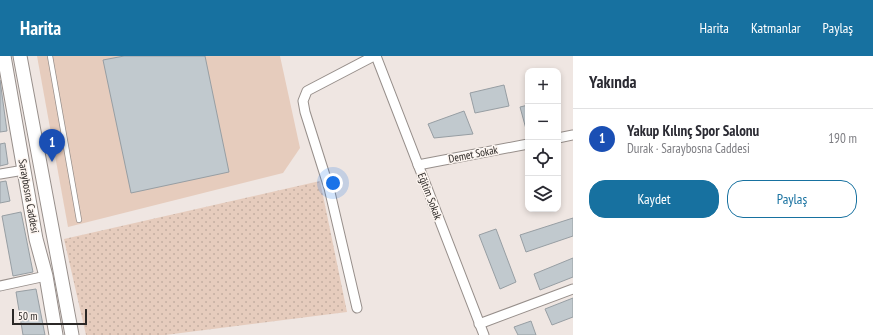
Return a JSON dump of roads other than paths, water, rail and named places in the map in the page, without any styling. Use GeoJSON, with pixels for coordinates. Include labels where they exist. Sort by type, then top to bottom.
{"type":"FeatureCollection","features":[{"type":"Feature","properties":{"kind":"main road","name":"Saraybosna Caddesi"},"geometry":{"type":"LineString","coordinates":[[4,56],[36,239],[46,276],[56,335]]}},
{"type":"Feature","properties":{"kind":"main road","name":"Saraybosna Caddesi"},"geometry":{"type":"LineString","coordinates":[[20,56],[72,335]]}},
{"type":"Feature","properties":{"kind":"street"},"geometry":{"type":"LineString","coordinates":[[358,308],[329,188],[305,112],[303,101],[307,91],[375,56]]}},
{"type":"Feature","properties":{"kind":"street","name":"Eğitim Sokak"},"geometry":{"type":"LineString","coordinates":[[375,56],[484,335]]}},
{"type":"Feature","properties":{"kind":"street"},"geometry":{"type":"LineString","coordinates":[[561,137],[573,135]]}},
{"type":"Feature","properties":{"kind":"street","name":"Demet Sokak"},"geometry":{"type":"LineString","coordinates":[[418,165],[525,145]]}},
{"type":"Feature","properties":{"kind":"street"},"geometry":{"type":"LineString","coordinates":[[0,174],[24,170]]}},
{"type":"Feature","properties":{"kind":"street"},"geometry":{"type":"LineString","coordinates":[[0,286],[46,276]]}},
{"type":"Feature","properties":{"kind":"street"},"geometry":{"type":"LineString","coordinates":[[479,324],[573,289]]}},
{"type":"Feature","properties":{"kind":"lane"},"geometry":{"type":"LineString","coordinates":[[50,56],[78,220]]}},
{"type":"Feature","properties":{"kind":"place","name":"Yakup Kılınç Spor Salonu"},"geometry":{"type":"Point","coordinates":[52,162]}}]}
